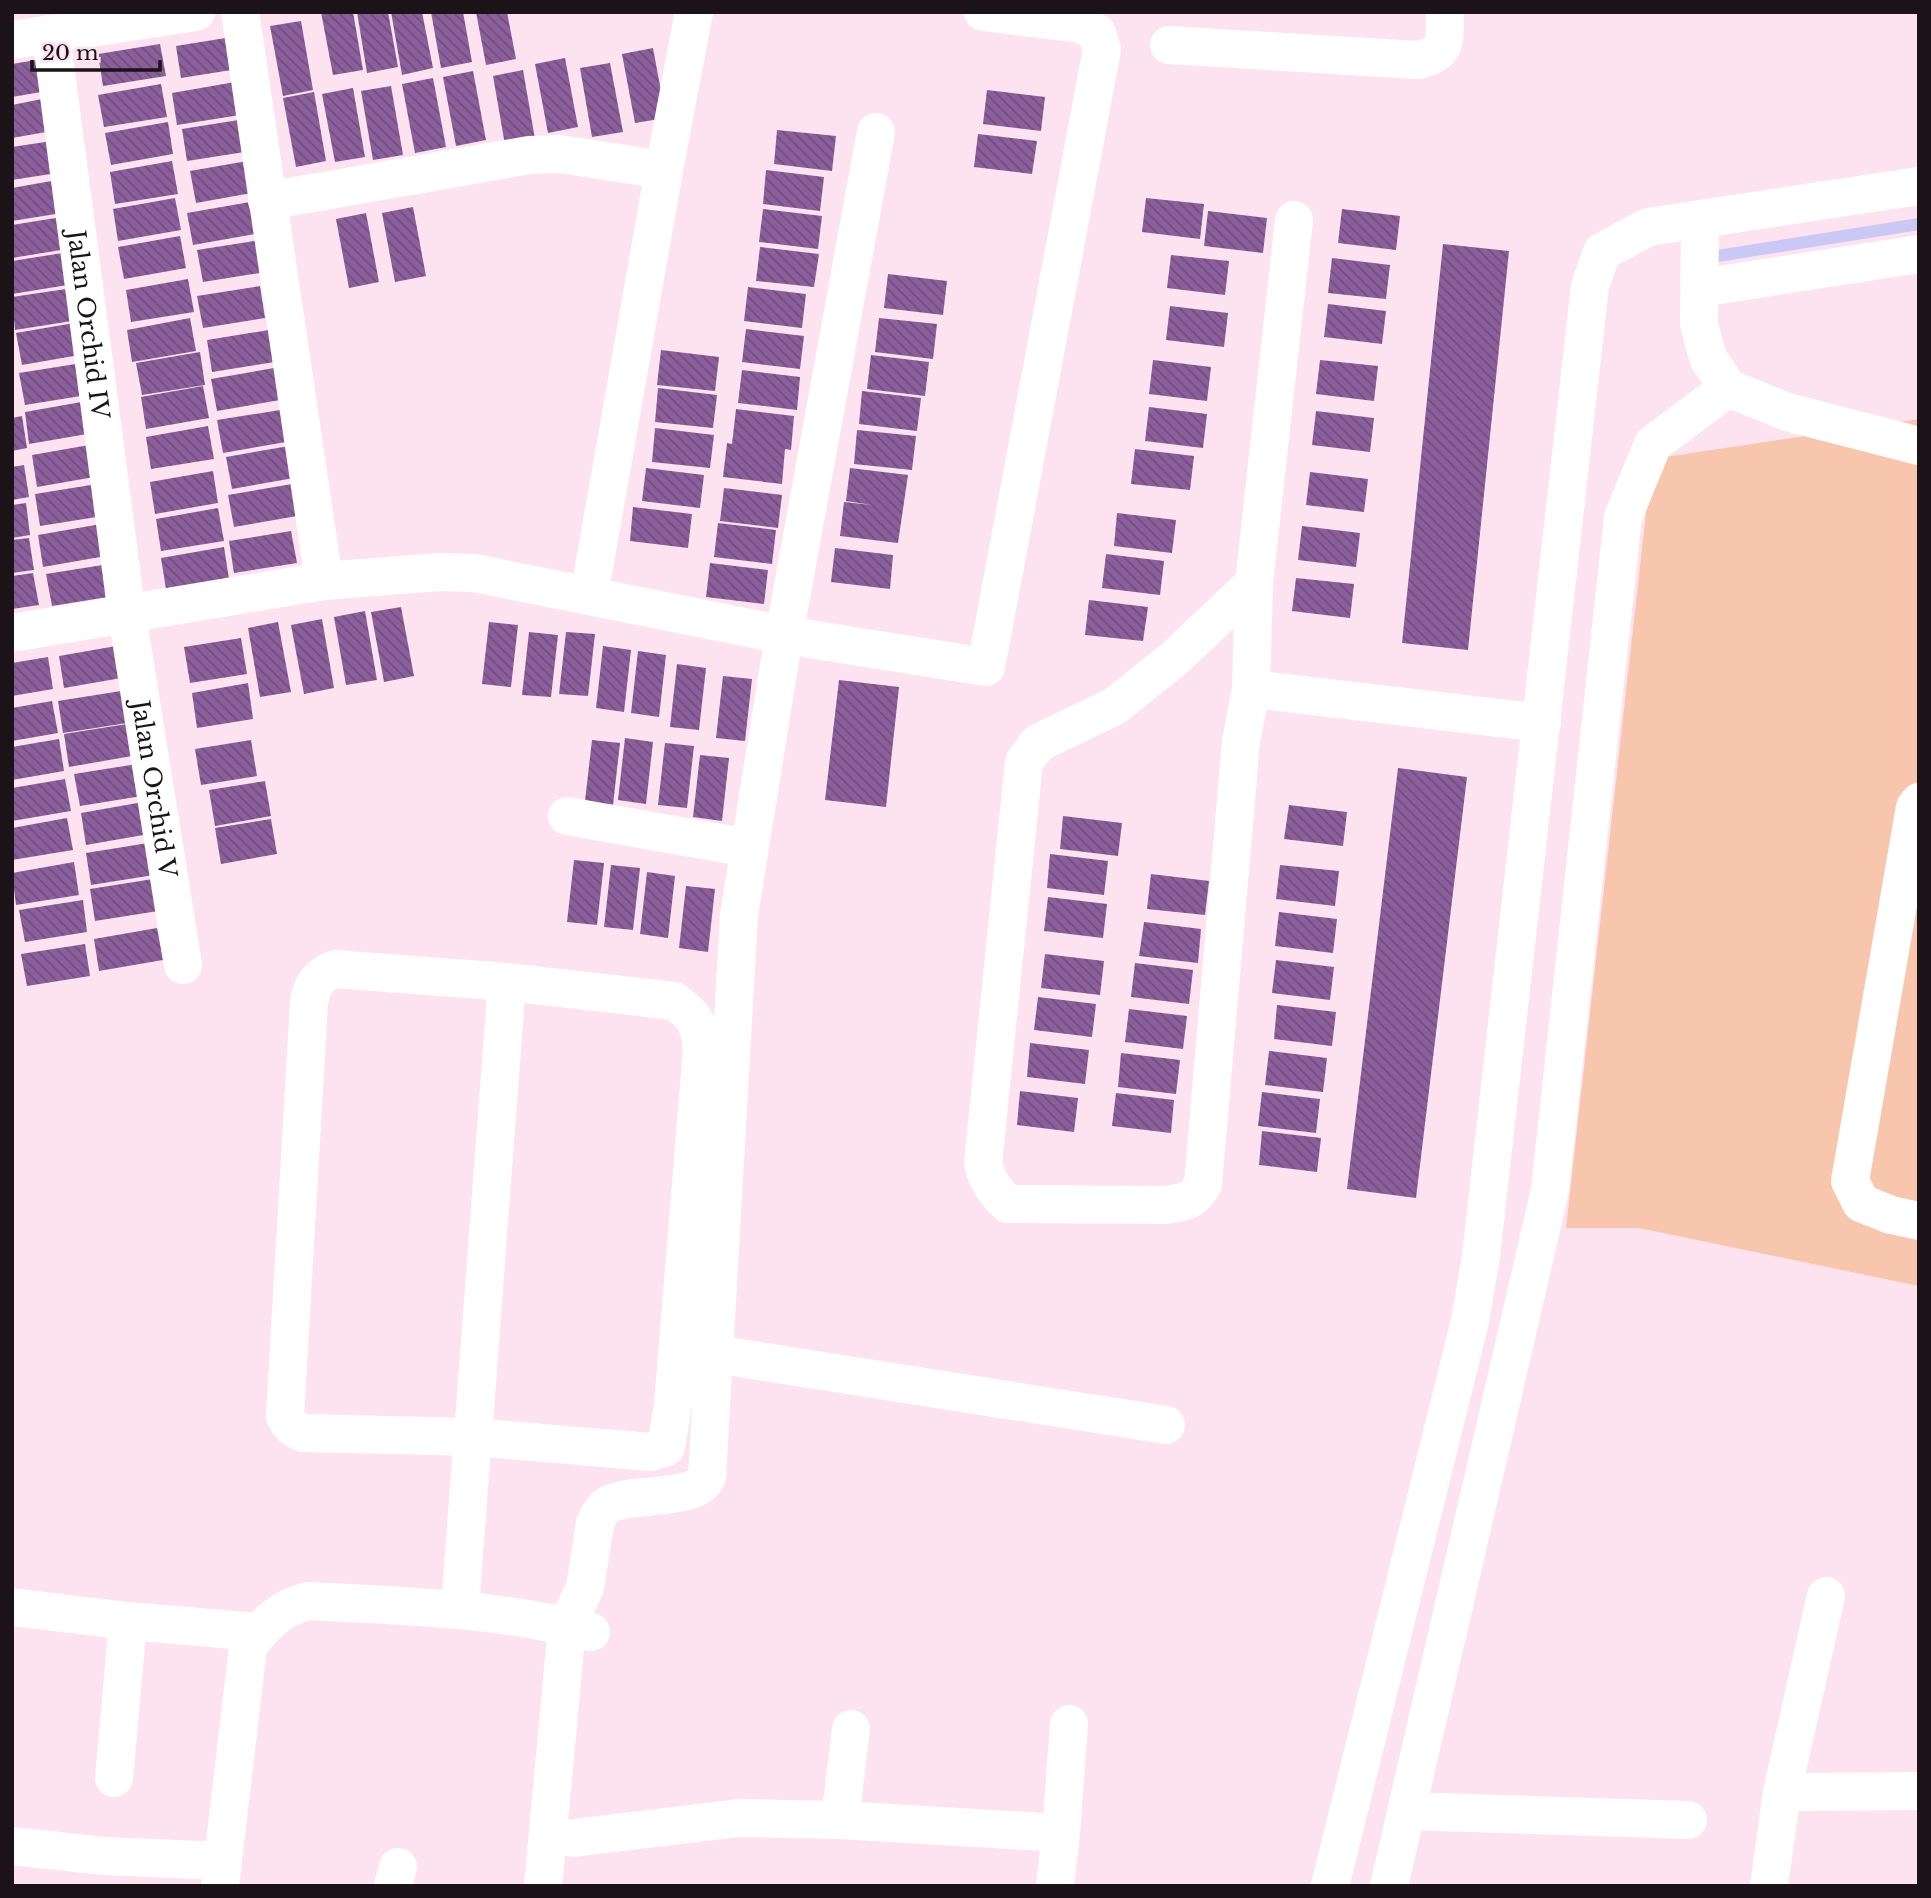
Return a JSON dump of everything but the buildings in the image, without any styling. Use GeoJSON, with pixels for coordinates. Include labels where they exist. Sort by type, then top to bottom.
{"type":"FeatureCollection","features":[{"type":"Feature","properties":{"kind":"street"},"geometry":{"type":"LineString","coordinates":[[12,40],[197,12]]}},
{"type":"Feature","properties":{"kind":"street"},"geometry":{"type":"LineString","coordinates":[[240,12],[324,581]]}},
{"type":"Feature","properties":{"kind":"street"},"geometry":{"type":"LineString","coordinates":[[589,596],[694,12]]}},
{"type":"Feature","properties":{"kind":"street"},"geometry":{"type":"LineString","coordinates":[[12,633],[324,581],[439,572],[474,573],[784,635],[986,667],[1102,49],[1097,33],[1081,24],[983,12]]}},
{"type":"Feature","properties":{"kind":"street"},"geometry":{"type":"LineString","coordinates":[[1169,45],[1417,60],[1430,58],[1444,45],[1445,12]]}},
{"type":"Feature","properties":{"kind":"street","name":"Jalan Orchid IV"},"geometry":{"type":"LineString","coordinates":[[51,35],[127,615]]}},
{"type":"Feature","properties":{"kind":"street"},"geometry":{"type":"LineString","coordinates":[[543,1886],[585,1587],[598,1515],[610,1503],[692,1490],[704,1483],[708,1470],[739,915],[784,635],[876,132]]}},
{"type":"Feature","properties":{"kind":"street"},"geometry":{"type":"LineString","coordinates":[[267,201],[529,155],[560,154],[664,170]]}},
{"type":"Feature","properties":{"kind":"street"},"geometry":{"type":"LineString","coordinates":[[1330,1886],[1470,1321],[1480,1256],[1542,723],[1590,286],[1602,252],[1648,227],[1919,186]]}},
{"type":"Feature","properties":{"kind":"street"},"geometry":{"type":"LineString","coordinates":[[1700,219],[1699,324],[1708,358],[1728,388],[1787,412],[1919,446]]}},
{"type":"Feature","properties":{"kind":"street"},"geometry":{"type":"LineString","coordinates":[[1254,583],[1176,657],[1115,706],[1038,743],[1024,762],[983,1163],[987,1179],[996,1193],[1008,1204],[1166,1205],[1186,1202],[1197,1195],[1203,1184],[1241,742],[1251,689],[1254,583],[1293,220]]}},
{"type":"Feature","properties":{"kind":"street"},"geometry":{"type":"LineString","coordinates":[[1700,288],[1919,254]]}},
{"type":"Feature","properties":{"kind":"street"},"geometry":{"type":"LineString","coordinates":[[1389,1886],[1550,1190],[1622,517],[1653,444],[1728,388]]}},
{"type":"Feature","properties":{"kind":"street","name":"Jalan Orchid V"},"geometry":{"type":"LineString","coordinates":[[127,615],[183,965]]}},
{"type":"Feature","properties":{"kind":"street"},"geometry":{"type":"LineString","coordinates":[[1251,689],[1542,723]]}},
{"type":"Feature","properties":{"kind":"street"},"geometry":{"type":"LineString","coordinates":[[1919,802],[1915,807],[1850,1181],[1861,1203],[1891,1215],[1919,1221]]}},
{"type":"Feature","properties":{"kind":"street"},"geometry":{"type":"LineString","coordinates":[[566,816],[748,848]]}},
{"type":"Feature","properties":{"kind":"street"},"geometry":{"type":"LineString","coordinates":[[335,969],[507,982],[674,1001],[691,1013],[697,1022],[702,1049],[669,1443],[660,1451],[650,1452],[473,1437],[303,1433],[293,1429],[285,1416],[309,1003],[315,983],[323,974],[335,969]]}},
{"type":"Feature","properties":{"kind":"street"},"geometry":{"type":"LineString","coordinates":[[460,1608],[507,982]]}},
{"type":"Feature","properties":{"kind":"street"},"geometry":{"type":"LineString","coordinates":[[1480,1256],[1533,1265]]}},
{"type":"Feature","properties":{"kind":"street"},"geometry":{"type":"LineString","coordinates":[[715,1354],[1166,1424]]}},
{"type":"Feature","properties":{"kind":"street"},"geometry":{"type":"LineString","coordinates":[[1769,1886],[1782,1792],[1826,1596]]}},
{"type":"Feature","properties":{"kind":"street"},"geometry":{"type":"LineString","coordinates":[[12,1846],[222,1873],[248,1647],[258,1632],[295,1604],[309,1601],[460,1608],[580,1629]]}},
{"type":"Feature","properties":{"kind":"street"},"geometry":{"type":"LineString","coordinates":[[12,1607],[128,1621],[258,1632]]}},
{"type":"Feature","properties":{"kind":"street"},"geometry":{"type":"LineString","coordinates":[[114,1778],[128,1621]]}},
{"type":"Feature","properties":{"kind":"street"},"geometry":{"type":"LineString","coordinates":[[569,1886],[580,1629]]}},
{"type":"Feature","properties":{"kind":"street"},"geometry":{"type":"LineString","coordinates":[[1055,1886],[1069,1724]]}},
{"type":"Feature","properties":{"kind":"street"},"geometry":{"type":"LineString","coordinates":[[840,1820],[851,1729]]}},
{"type":"Feature","properties":{"kind":"street"},"geometry":{"type":"LineString","coordinates":[[1782,1792],[1919,1791]]}},
{"type":"Feature","properties":{"kind":"street"},"geometry":{"type":"LineString","coordinates":[[1407,1811],[1688,1820]]}},
{"type":"Feature","properties":{"kind":"street"},"geometry":{"type":"LineString","coordinates":[[573,1838],[739,1818],[840,1820],[1061,1833]]}},
{"type":"Feature","properties":{"kind":"shaded area"},"geometry":{"type":"Polygon","coordinates":[[[1919,419],[1919,1286],[1639,1228],[1566,1228],[1652,459],[1919,419]]]}},
{"type":"Feature","properties":{"kind":"waterway"},"geometry":{"type":"LineString","coordinates":[[1705,258],[1919,224]]}}]}
